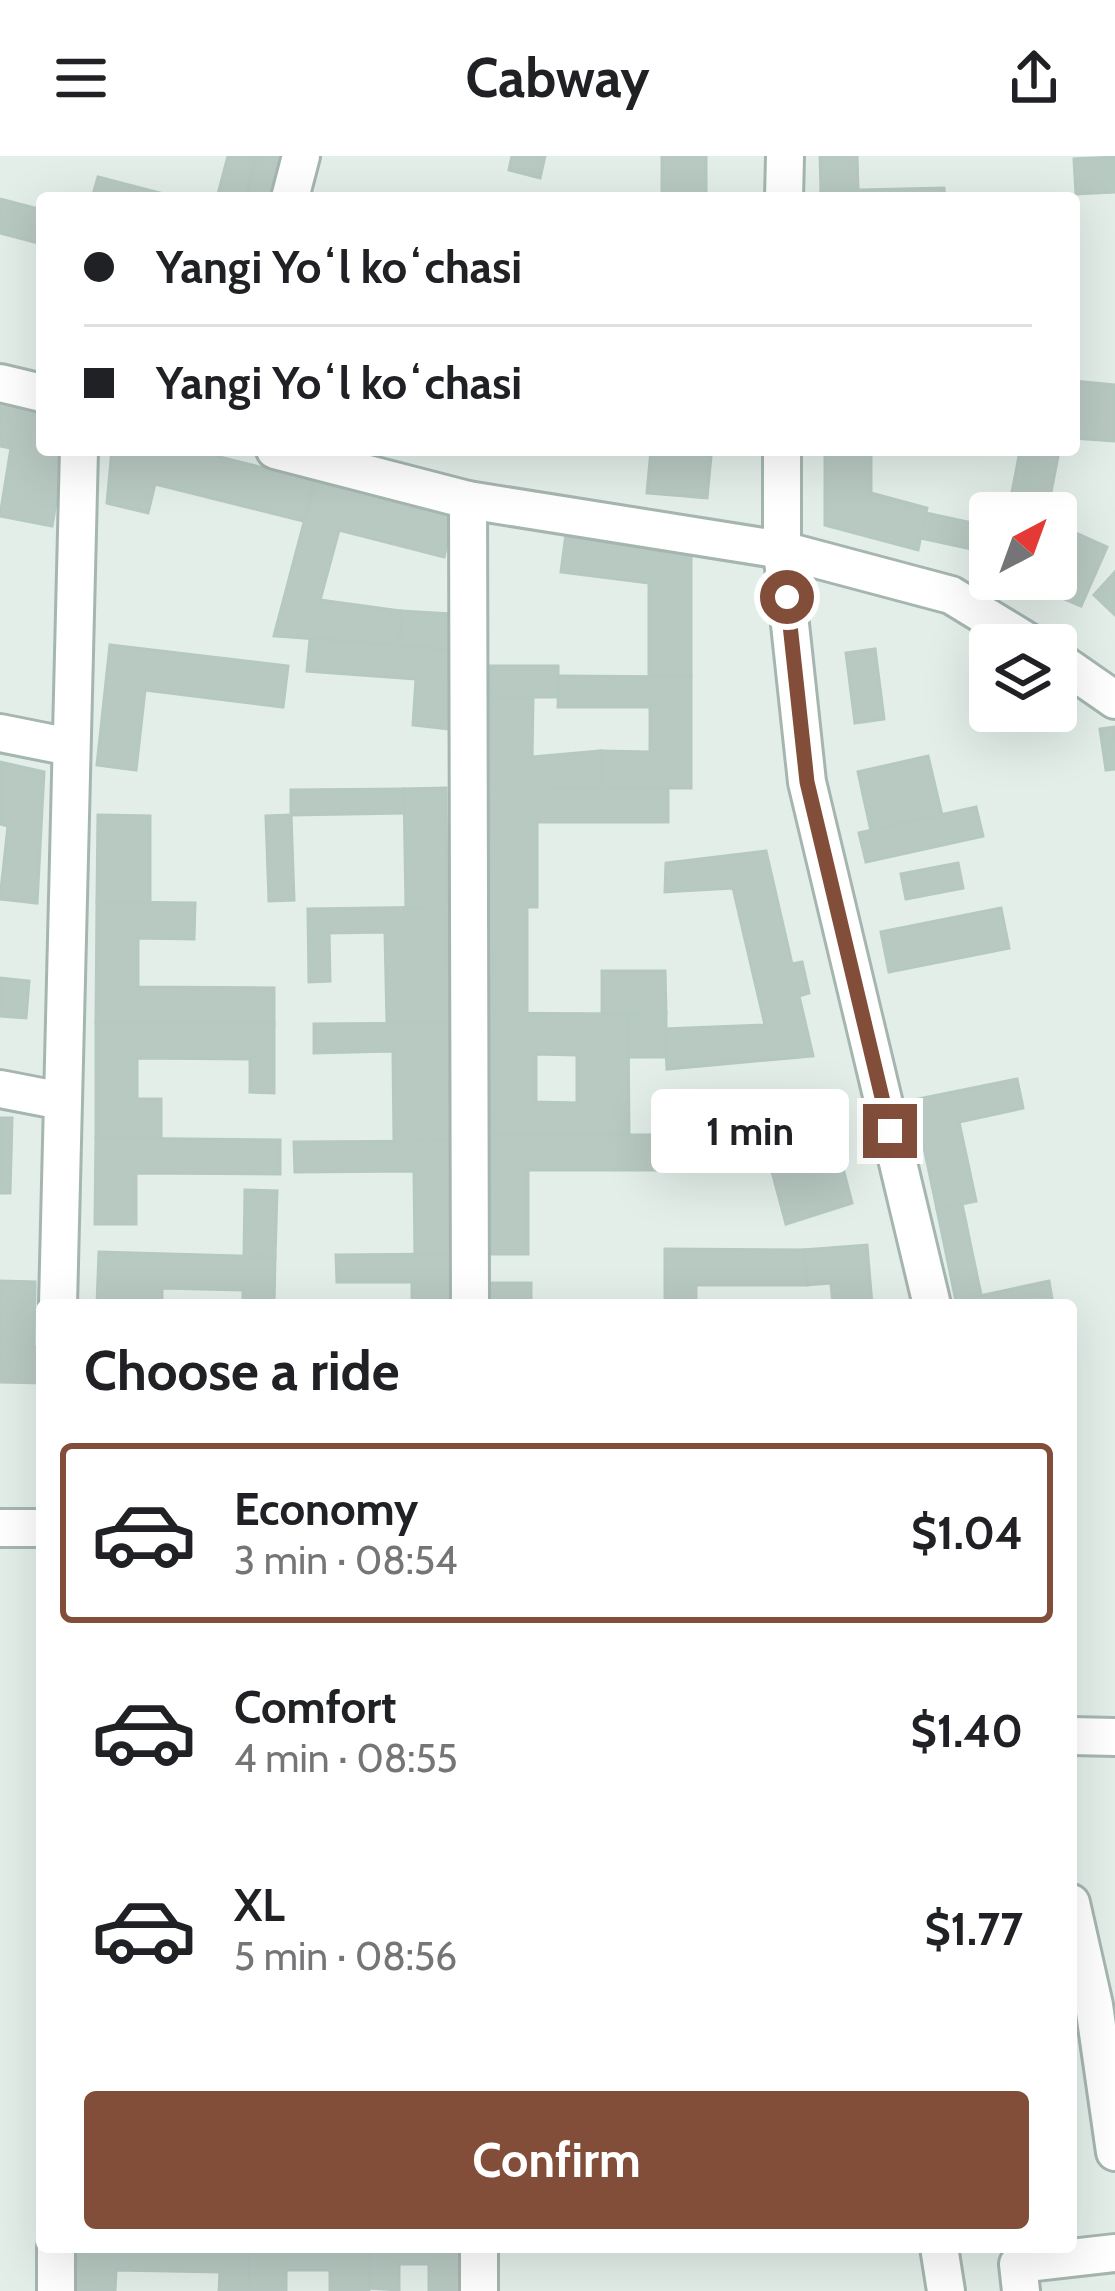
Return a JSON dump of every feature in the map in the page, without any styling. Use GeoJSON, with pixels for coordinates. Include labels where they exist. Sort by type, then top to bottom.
{"type":"FeatureCollection","features":[{"type":"Feature","properties":{"kind":"street"},"geometry":{"type":"LineString","coordinates":[[292,192],[301,156]]}},
{"type":"Feature","properties":{"kind":"street"},"geometry":{"type":"LineString","coordinates":[[784,192],[785,156]]}},
{"type":"Feature","properties":{"kind":"street"},"geometry":{"type":"LineString","coordinates":[[0,382],[36,391]]}},
{"type":"Feature","properties":{"kind":"street"},"geometry":{"type":"LineString","coordinates":[[58,1299],[79,456]]}},
{"type":"Feature","properties":{"kind":"street"},"geometry":{"type":"LineString","coordinates":[[298,456],[468,500],[782,550],[951,595],[999,624]]}},
{"type":"Feature","properties":{"kind":"street"},"geometry":{"type":"LineString","coordinates":[[782,456],[782,550],[807,782],[931,1299]]}},
{"type":"Feature","properties":{"kind":"street"},"geometry":{"type":"LineString","coordinates":[[468,500],[470,1299]]}},
{"type":"Feature","properties":{"kind":"street"},"geometry":{"type":"LineString","coordinates":[[1077,674],[1115,700]]}},
{"type":"Feature","properties":{"kind":"street"},"geometry":{"type":"LineString","coordinates":[[0,733],[70,747]]}},
{"type":"Feature","properties":{"kind":"street"},"geometry":{"type":"LineString","coordinates":[[0,1089],[62,1101]]}},
{"type":"Feature","properties":{"kind":"street"},"geometry":{"type":"LineString","coordinates":[[0,1528],[36,1528]]}},
{"type":"Feature","properties":{"kind":"street"},"geometry":{"type":"LineString","coordinates":[[1077,1736],[1115,1737]]}},
{"type":"Feature","properties":{"kind":"street"},"geometry":{"type":"LineString","coordinates":[[1077,1956],[1083,2010],[1115,2152]]}},
{"type":"Feature","properties":{"kind":"street"},"geometry":{"type":"LineString","coordinates":[[1018,2267],[1115,2252]]}},
{"type":"Feature","properties":{"kind":"street"},"geometry":{"type":"LineString","coordinates":[[56,2253],[56,2291]]}},
{"type":"Feature","properties":{"kind":"street"},"geometry":{"type":"LineString","coordinates":[[479,2253],[479,2291]]}},
{"type":"Feature","properties":{"kind":"street"},"geometry":{"type":"LineString","coordinates":[[940,2253],[946,2291]]}},
{"type":"Feature","properties":{"kind":"building"},"geometry":{"type":"Polygon","coordinates":[[[228,156],[257,156],[248,192],[219,192],[228,156]]]}},
{"type":"Feature","properties":{"kind":"building"},"geometry":{"type":"Polygon","coordinates":[[[257,156],[289,156],[280,192],[248,192],[257,156]]]}},
{"type":"Feature","properties":{"kind":"building"},"geometry":{"type":"Polygon","coordinates":[[[512,156],[545,156],[540,178],[509,170],[512,156]]]}},
{"type":"Feature","properties":{"kind":"building"},"geometry":{"type":"Polygon","coordinates":[[[662,156],[706,156],[706,192],[662,192],[662,156]]]}},
{"type":"Feature","properties":{"kind":"building"},"geometry":{"type":"Polygon","coordinates":[[[820,156],[857,156],[858,190],[821,191],[820,156]]]}},
{"type":"Feature","properties":{"kind":"building"},"geometry":{"type":"Polygon","coordinates":[[[1115,157],[1115,192],[1076,192],[1074,159],[1115,157]]]}},
{"type":"Feature","properties":{"kind":"building"},"geometry":{"type":"Polygon","coordinates":[[[98,177],[156,192],[94,192],[98,177]]]}},
{"type":"Feature","properties":{"kind":"building"},"geometry":{"type":"Polygon","coordinates":[[[944,188],[944,192],[821,192],[944,188]]]}},
{"type":"Feature","properties":{"kind":"building"},"geometry":{"type":"Polygon","coordinates":[[[0,199],[36,208],[36,242],[0,233],[0,199]]]}},
{"type":"Feature","properties":{"kind":"building"},"geometry":{"type":"Polygon","coordinates":[[[1080,382],[1115,385],[1115,441],[1080,438],[1080,382]]]}},
{"type":"Feature","properties":{"kind":"building"},"geometry":{"type":"Polygon","coordinates":[[[0,401],[36,407],[36,456],[64,456],[52,526],[0,516],[11,448],[0,446],[0,401]]]}},
{"type":"Feature","properties":{"kind":"building"},"geometry":{"type":"Polygon","coordinates":[[[111,456],[216,456],[315,481],[303,521],[155,484],[148,513],[107,503],[111,456]]]}},
{"type":"Feature","properties":{"kind":"building"},"geometry":{"type":"Polygon","coordinates":[[[650,456],[711,456],[707,498],[647,493],[650,456]]]}},
{"type":"Feature","properties":{"kind":"building"},"geometry":{"type":"Polygon","coordinates":[[[825,456],[871,456],[871,493],[927,508],[918,550],[825,525],[825,456]]]}},
{"type":"Feature","properties":{"kind":"building"},"geometry":{"type":"Polygon","coordinates":[[[1019,456],[1058,456],[1051,492],[1012,492],[1019,456]]]}},
{"type":"Feature","properties":{"kind":"building"},"geometry":{"type":"Polygon","coordinates":[[[315,481],[454,516],[444,557],[339,530],[320,600],[401,611],[400,645],[274,636],[315,481]]]}},
{"type":"Feature","properties":{"kind":"building"},"geometry":{"type":"Polygon","coordinates":[[[926,513],[969,522],[969,548],[921,538],[926,513]]]}},
{"type":"Feature","properties":{"kind":"building"},"geometry":{"type":"Polygon","coordinates":[[[1077,533],[1107,547],[1081,606],[1067,600],[1077,600],[1077,533]]]}},
{"type":"Feature","properties":{"kind":"building"},"geometry":{"type":"Polygon","coordinates":[[[566,534],[691,550],[691,677],[649,676],[649,583],[561,572],[566,534]]]}},
{"type":"Feature","properties":{"kind":"building"},"geometry":{"type":"Polygon","coordinates":[[[1115,572],[1115,615],[1094,595],[1115,572]]]}},
{"type":"Feature","properties":{"kind":"building"},"geometry":{"type":"Polygon","coordinates":[[[401,611],[451,614],[449,650],[400,645],[401,611]]]}},
{"type":"Feature","properties":{"kind":"building"},"geometry":{"type":"Polygon","coordinates":[[[310,639],[456,650],[450,729],[413,725],[416,679],[307,671],[310,639]]]}},
{"type":"Feature","properties":{"kind":"building"},"geometry":{"type":"Polygon","coordinates":[[[110,645],[288,666],[283,707],[145,690],[136,770],[97,765],[110,645]]]}},
{"type":"Feature","properties":{"kind":"building"},"geometry":{"type":"Polygon","coordinates":[[[875,649],[884,719],[855,723],[846,653],[875,649]]]}},
{"type":"Feature","properties":{"kind":"building"},"geometry":{"type":"Polygon","coordinates":[[[490,666],[558,666],[558,697],[490,697],[490,666]]]}},
{"type":"Feature","properties":{"kind":"building"},"geometry":{"type":"Polygon","coordinates":[[[559,676],[691,677],[691,788],[601,788],[601,751],[650,752],[650,707],[558,707],[559,676]]]}},
{"type":"Feature","properties":{"kind":"building"},"geometry":{"type":"Polygon","coordinates":[[[490,697],[533,698],[532,757],[601,751],[601,788],[490,787],[490,697]]]}},
{"type":"Feature","properties":{"kind":"building"},"geometry":{"type":"Polygon","coordinates":[[[1115,727],[1115,769],[1106,770],[1100,729],[1115,727]]]}},
{"type":"Feature","properties":{"kind":"building"},"geometry":{"type":"Polygon","coordinates":[[[928,756],[942,815],[871,831],[858,772],[928,756]]]}},
{"type":"Feature","properties":{"kind":"building"},"geometry":{"type":"Polygon","coordinates":[[[0,762],[44,772],[37,903],[0,899],[8,826],[0,824],[0,762]]]}},
{"type":"Feature","properties":{"kind":"building"},"geometry":{"type":"Polygon","coordinates":[[[490,787],[668,788],[668,822],[537,822],[537,907],[490,907],[490,787]]]}},
{"type":"Feature","properties":{"kind":"building"},"geometry":{"type":"Polygon","coordinates":[[[446,788],[447,907],[406,908],[404,789],[446,788]]]}},
{"type":"Feature","properties":{"kind":"building"},"geometry":{"type":"Polygon","coordinates":[[[404,789],[405,813],[291,815],[291,790],[404,789]]]}},
{"type":"Feature","properties":{"kind":"building"},"geometry":{"type":"Polygon","coordinates":[[[976,807],[983,836],[866,862],[859,833],[976,807]]]}},
{"type":"Feature","properties":{"kind":"building"},"geometry":{"type":"Polygon","coordinates":[[[98,815],[150,816],[150,903],[97,902],[98,815]]]}},
{"type":"Feature","properties":{"kind":"building"},"geometry":{"type":"Polygon","coordinates":[[[291,815],[294,900],[269,901],[266,816],[291,815]]]}},
{"type":"Feature","properties":{"kind":"building"},"geometry":{"type":"Polygon","coordinates":[[[766,851],[792,964],[802,962],[809,993],[799,996],[813,1056],[667,1069],[665,1029],[765,1025],[733,888],[665,892],[666,863],[766,851]]]}},
{"type":"Feature","properties":{"kind":"building"},"geometry":{"type":"Polygon","coordinates":[[[958,863],[963,888],[906,899],[901,874],[958,863]]]}},
{"type":"Feature","properties":{"kind":"building"},"geometry":{"type":"Polygon","coordinates":[[[97,902],[195,903],[194,939],[138,938],[138,987],[274,988],[274,1024],[96,1022],[97,902]]]}},
{"type":"Feature","properties":{"kind":"building"},"geometry":{"type":"Polygon","coordinates":[[[447,907],[449,1023],[387,1023],[385,932],[329,933],[330,981],[309,982],[308,909],[447,907]]]}},
{"type":"Feature","properties":{"kind":"building"},"geometry":{"type":"Polygon","coordinates":[[[490,907],[527,907],[527,1014],[490,1013],[490,907]]]}},
{"type":"Feature","properties":{"kind":"building"},"geometry":{"type":"Polygon","coordinates":[[[1001,908],[1009,948],[889,972],[881,932],[1001,908]]]}},
{"type":"Feature","properties":{"kind":"building"},"geometry":{"type":"Polygon","coordinates":[[[602,971],[665,971],[666,1013],[602,1013],[602,971]]]}},
{"type":"Feature","properties":{"kind":"building"},"geometry":{"type":"Polygon","coordinates":[[[0,978],[29,981],[26,1018],[0,1016],[0,978]]]}},
{"type":"Feature","properties":{"kind":"building"},"geometry":{"type":"Polygon","coordinates":[[[490,1013],[628,1014],[629,1135],[490,1135],[490,1013]],[[536,1054],[536,1102],[577,1103],[577,1055],[536,1054]]]}},
{"type":"Feature","properties":{"kind":"building"},"geometry":{"type":"Polygon","coordinates":[[[666,1013],[666,1057],[629,1057],[628,1014],[666,1013]]]}},
{"type":"Feature","properties":{"kind":"building"},"geometry":{"type":"Polygon","coordinates":[[[96,1022],[274,1024],[274,1093],[250,1092],[250,1059],[137,1058],[137,1099],[161,1099],[161,1138],[96,1138],[96,1022]]]}},
{"type":"Feature","properties":{"kind":"building"},"geometry":{"type":"Polygon","coordinates":[[[449,1023],[451,1141],[394,1141],[393,1051],[314,1053],[314,1024],[449,1023]]]}},
{"type":"Feature","properties":{"kind":"building"},"geometry":{"type":"Polygon","coordinates":[[[1017,1079],[1023,1108],[959,1122],[976,1201],[937,1209],[914,1100],[1017,1079]]]}},
{"type":"Feature","properties":{"kind":"building"},"geometry":{"type":"Polygon","coordinates":[[[823,1092],[852,1203],[786,1224],[762,1134],[670,1139],[668,1101],[823,1092]]]}},
{"type":"Feature","properties":{"kind":"building"},"geometry":{"type":"Polygon","coordinates":[[[0,1118],[12,1118],[10,1193],[0,1193],[0,1118]]]}},
{"type":"Feature","properties":{"kind":"building"},"geometry":{"type":"Polygon","coordinates":[[[490,1135],[667,1135],[667,1170],[528,1170],[528,1254],[491,1254],[490,1135]]]}},
{"type":"Feature","properties":{"kind":"building"},"geometry":{"type":"Polygon","coordinates":[[[96,1138],[280,1140],[280,1174],[136,1173],[136,1224],[95,1224],[96,1138]]]}},
{"type":"Feature","properties":{"kind":"building"},"geometry":{"type":"Polygon","coordinates":[[[451,1141],[452,1254],[415,1255],[414,1171],[295,1172],[294,1142],[451,1141]]]}},
{"type":"Feature","properties":{"kind":"building"},"geometry":{"type":"Polygon","coordinates":[[[245,1190],[277,1191],[275,1257],[244,1256],[245,1190]]]}},
{"type":"Feature","properties":{"kind":"building"},"geometry":{"type":"Polygon","coordinates":[[[962,1204],[981,1295],[956,1299],[937,1209],[962,1204]]]}},
{"type":"Feature","properties":{"kind":"building"},"geometry":{"type":"Polygon","coordinates":[[[867,1245],[872,1299],[832,1299],[831,1283],[807,1285],[804,1250],[867,1245]]]}},
{"type":"Feature","properties":{"kind":"building"},"geometry":{"type":"Polygon","coordinates":[[[665,1249],[804,1250],[807,1285],[696,1285],[696,1299],[665,1299],[665,1249]]]}},
{"type":"Feature","properties":{"kind":"building"},"geometry":{"type":"Polygon","coordinates":[[[99,1252],[275,1257],[274,1299],[243,1299],[243,1290],[162,1288],[162,1299],[97,1299],[99,1252]]]}},
{"type":"Feature","properties":{"kind":"building"},"geometry":{"type":"Polygon","coordinates":[[[452,1254],[451,1299],[412,1299],[412,1282],[337,1282],[336,1255],[452,1254]]]}},
{"type":"Feature","properties":{"kind":"building"},"geometry":{"type":"Polygon","coordinates":[[[0,1281],[35,1282],[36,1383],[0,1382],[0,1281]]]}},
{"type":"Feature","properties":{"kind":"building"},"geometry":{"type":"Polygon","coordinates":[[[1049,1281],[1052,1299],[965,1299],[1049,1281]]]}},
{"type":"Feature","properties":{"kind":"building"},"geometry":{"type":"Polygon","coordinates":[[[488,1283],[531,1283],[531,1299],[488,1299],[488,1283]]]}},
{"type":"Feature","properties":{"kind":"building"},"geometry":{"type":"Polygon","coordinates":[[[78,2253],[249,2253],[249,2291],[219,2291],[220,2272],[116,2270],[115,2291],[77,2291],[78,2253]]]}},
{"type":"Feature","properties":{"kind":"building"},"geometry":{"type":"Polygon","coordinates":[[[249,2253],[370,2253],[369,2291],[330,2291],[330,2270],[286,2270],[286,2291],[249,2291],[249,2253]]]}},
{"type":"Feature","properties":{"kind":"building"},"geometry":{"type":"Polygon","coordinates":[[[370,2253],[465,2253],[464,2291],[429,2291],[429,2264],[399,2264],[399,2290],[369,2288],[370,2253]]]}},
{"type":"Feature","properties":{"kind":"route"},"geometry":{"type":"LineString","coordinates":[[787,597],[807,782],[890,1131]]}}]}
